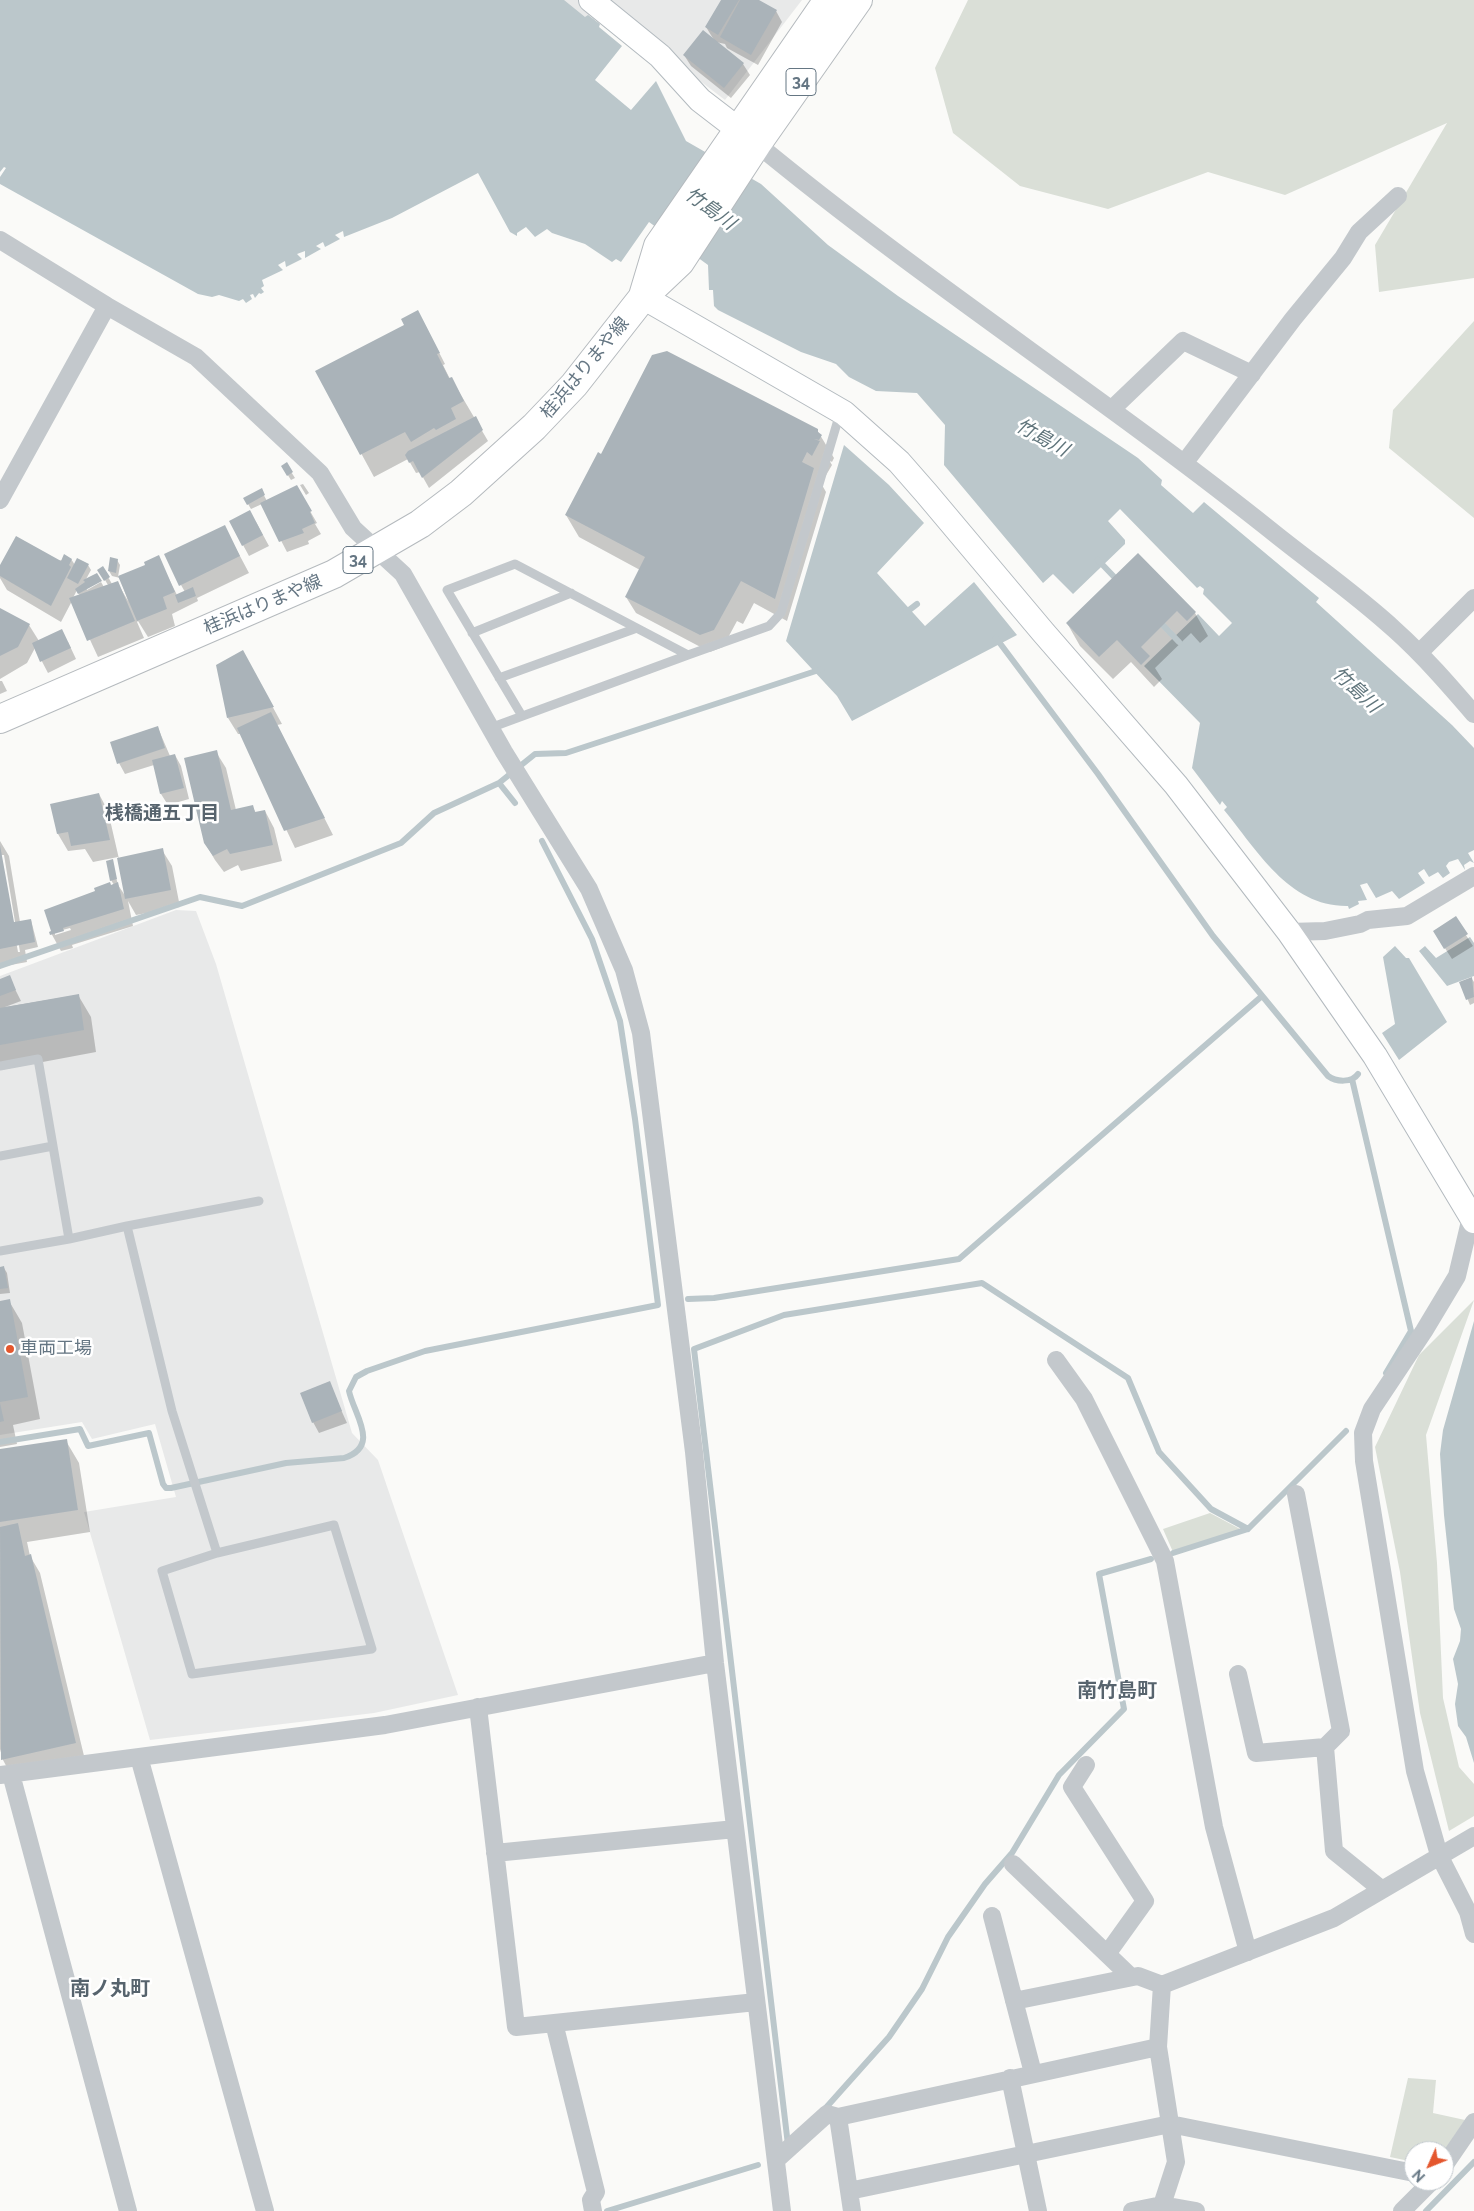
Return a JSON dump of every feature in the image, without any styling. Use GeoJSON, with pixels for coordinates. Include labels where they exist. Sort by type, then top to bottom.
{"type":"FeatureCollection","features":[{"type":"Feature","properties":{"kind":"main road","name":"桂浜はりまや線"},"geometry":{"type":"LineString","coordinates":[[0,719],[334,574],[427,519],[507,453],[574,384],[643,297],[680,262],[675,246],[741,147],[828,0]]}},
{"type":"Feature","properties":{"kind":"main road","name":"桂浜はりまや線"},"geometry":{"type":"LineString","coordinates":[[741,147],[858,0]]}},
{"type":"Feature","properties":{"kind":"street"},"geometry":{"type":"LineString","coordinates":[[591,0],[660,56],[741,147],[849,218],[1185,462],[1394,629],[1420,653],[1474,714]]}},
{"type":"Feature","properties":{"kind":"street"},"geometry":{"type":"LineString","coordinates":[[1185,462],[1343,258],[1359,232],[1398,196]]}},
{"type":"Feature","properties":{"kind":"street"},"geometry":{"type":"LineString","coordinates":[[0,240],[107,306],[196,357],[320,473],[353,528],[403,574],[504,752],[589,889],[624,970],[641,1033],[693,1442],[715,1663],[782,2211]]}},
{"type":"Feature","properties":{"kind":"street"},"geometry":{"type":"LineString","coordinates":[[643,297],[841,411],[899,462],[1176,785],[1289,932],[1374,1056],[1473,1219],[1457,1276],[1424,1331],[1372,1409],[1363,1433],[1364,1461],[1415,1771],[1440,1855],[1468,1912],[1474,1934]]}},
{"type":"Feature","properties":{"kind":"street"},"geometry":{"type":"LineString","coordinates":[[0,500],[107,306]]}},
{"type":"Feature","properties":{"kind":"street"},"geometry":{"type":"LineString","coordinates":[[1112,409],[1183,341],[1252,374]]}},
{"type":"Feature","properties":{"kind":"street"},"geometry":{"type":"LineString","coordinates":[[1420,653],[1474,598]]}},
{"type":"Feature","properties":{"kind":"street"},"geometry":{"type":"LineString","coordinates":[[1289,932],[1325,931],[1360,924],[1368,920],[1407,916],[1474,876]]}},
{"type":"Feature","properties":{"kind":"street"},"geometry":{"type":"LineString","coordinates":[[1056,1360],[1084,1399],[1165,1561],[1214,1827],[1248,1952]]}},
{"type":"Feature","properties":{"kind":"street"},"geometry":{"type":"LineString","coordinates":[[1238,1674],[1256,1753],[1325,1747],[1341,1732],[1296,1494]]}},
{"type":"Feature","properties":{"kind":"street"},"geometry":{"type":"LineString","coordinates":[[128,2211],[5,1774],[385,1725],[715,1663]]}},
{"type":"Feature","properties":{"kind":"street"},"geometry":{"type":"LineString","coordinates":[[478,1707],[516,2027],[756,2002]]}},
{"type":"Feature","properties":{"kind":"street"},"geometry":{"type":"LineString","coordinates":[[1325,1747],[1334,1851],[1381,1889]]}},
{"type":"Feature","properties":{"kind":"street"},"geometry":{"type":"LineString","coordinates":[[139,1758],[265,2211]]}},
{"type":"Feature","properties":{"kind":"street"},"geometry":{"type":"LineString","coordinates":[[1086,1765],[1072,1787],[1145,1901],[1106,1954]]}},
{"type":"Feature","properties":{"kind":"street"},"geometry":{"type":"LineString","coordinates":[[495,1853],[735,1829]]}},
{"type":"Feature","properties":{"kind":"street"},"geometry":{"type":"LineString","coordinates":[[1014,2001],[1138,1976],[1162,1985],[1334,1918],[1474,1836]]}},
{"type":"Feature","properties":{"kind":"street"},"geometry":{"type":"LineString","coordinates":[[1013,1864],[1131,1977]]}},
{"type":"Feature","properties":{"kind":"street"},"geometry":{"type":"LineString","coordinates":[[992,1916],[1033,2073]]}},
{"type":"Feature","properties":{"kind":"street"},"geometry":{"type":"LineString","coordinates":[[1160,2208],[1176,2162],[1158,2047],[1162,1985]]}},
{"type":"Feature","properties":{"kind":"street"},"geometry":{"type":"LineString","coordinates":[[554,2023],[596,2192],[591,2200],[593,2211]]}},
{"type":"Feature","properties":{"kind":"street"},"geometry":{"type":"LineString","coordinates":[[776,2160],[827,2114],[838,2117],[1158,2047]]}},
{"type":"Feature","properties":{"kind":"street"},"geometry":{"type":"LineString","coordinates":[[1010,2078],[1038,2211]]}},
{"type":"Feature","properties":{"kind":"street"},"geometry":{"type":"LineString","coordinates":[[838,2117],[852,2211]]}},
{"type":"Feature","properties":{"kind":"street"},"geometry":{"type":"LineString","coordinates":[[1454,2151],[1474,2122]]}},
{"type":"Feature","properties":{"kind":"street"},"geometry":{"type":"LineString","coordinates":[[849,2191],[1170,2124],[1404,2171]]}},
{"type":"Feature","properties":{"kind":"street"},"geometry":{"type":"LineString","coordinates":[[1402,2211],[1422,2191]]}},
{"type":"Feature","properties":{"kind":"street"},"geometry":{"type":"LineString","coordinates":[[1132,2211],[1160,2208],[1196,2211]]}},
{"type":"Feature","properties":{"kind":"lane"},"geometry":{"type":"LineString","coordinates":[[490,728],[769,626],[780,613],[841,411]]}},
{"type":"Feature","properties":{"kind":"lane"},"geometry":{"type":"LineString","coordinates":[[522,716],[447,590],[515,564],[688,655]]}},
{"type":"Feature","properties":{"kind":"lane"},"geometry":{"type":"LineString","coordinates":[[472,633],[570,593]]}},
{"type":"Feature","properties":{"kind":"lane"},"geometry":{"type":"LineString","coordinates":[[499,678],[637,628]]}},
{"type":"Feature","properties":{"kind":"lane"},"geometry":{"type":"LineString","coordinates":[[0,1066],[38,1059],[69,1239]]}},
{"type":"Feature","properties":{"kind":"lane"},"geometry":{"type":"LineString","coordinates":[[0,1156],[53,1146]]}},
{"type":"Feature","properties":{"kind":"lane"},"geometry":{"type":"LineString","coordinates":[[0,1251],[259,1201]]}},
{"type":"Feature","properties":{"kind":"lane"},"geometry":{"type":"LineString","coordinates":[[127,1226],[172,1411],[217,1553]]}},
{"type":"Feature","properties":{"kind":"lane"},"geometry":{"type":"LineString","coordinates":[[334,1525],[372,1649],[192,1674],[162,1570],[217,1553],[334,1525]]}},
{"type":"Feature","properties":{"kind":"shaded area"},"geometry":{"type":"Polygon","coordinates":[[[482,0],[802,0],[725,100],[674,61],[616,10],[559,39],[482,0]]]}},
{"type":"Feature","properties":{"kind":"shaded area"},"geometry":{"type":"Polygon","coordinates":[[[968,0],[1474,0],[1474,278],[1379,292],[1375,245],[1447,123],[1285,195],[1208,172],[1108,209],[1020,186],[953,133],[935,68],[968,0]]]}},
{"type":"Feature","properties":{"kind":"shaded area"},"geometry":{"type":"Polygon","coordinates":[[[1474,321],[1474,518],[1389,448],[1393,410],[1474,321]]]}},
{"type":"Feature","properties":{"kind":"shaded area"},"geometry":{"type":"Polygon","coordinates":[[[176,910],[196,911],[216,964],[352,1433],[378,1460],[458,1695],[374,1713],[150,1740],[84,1512],[176,1497],[155,1424],[92,1439],[82,1422],[0,1435],[0,976],[176,910]]]}},
{"type":"Feature","properties":{"kind":"shaded area"},"geometry":{"type":"Polygon","coordinates":[[[1474,1300],[1426,1435],[1437,1563],[1443,1698],[1459,1767],[1474,1784],[1474,1816],[1449,1831],[1420,1713],[1400,1572],[1375,1447],[1419,1355],[1474,1300]]]}},
{"type":"Feature","properties":{"kind":"shaded area"},"geometry":{"type":"Polygon","coordinates":[[[1210,1513],[1242,1530],[1173,1552],[1163,1529],[1210,1513]]]}},
{"type":"Feature","properties":{"kind":"shaded area"},"geometry":{"type":"Polygon","coordinates":[[[1408,2078],[1436,2080],[1433,2113],[1465,2120],[1451,2141],[1404,2141],[1404,2160],[1390,2157],[1408,2078]]]}},
{"type":"Feature","properties":{"kind":"water","name":"竹島川"},"geometry":{"type":"Polygon","coordinates":[[[0,0],[564,0],[585,17],[588,15],[600,24],[599,27],[622,46],[595,80],[631,110],[656,81],[686,141],[761,184],[828,245],[898,296],[1138,458],[1162,480],[1161,485],[1193,513],[1204,502],[1319,598],[1316,602],[1452,725],[1474,748],[1474,850],[1468,853],[1474,863],[1470,861],[1464,865],[1465,870],[1458,859],[1449,862],[1446,866],[1450,873],[1443,878],[1438,872],[1429,877],[1424,869],[1418,873],[1425,883],[1399,899],[1392,891],[1376,898],[1367,883],[1360,885],[1367,900],[1358,901],[1359,904],[1349,909],[1348,906],[1327,904],[1308,897],[1292,887],[1262,858],[1224,810],[1227,807],[1222,801],[1220,805],[1192,768],[1200,723],[1144,666],[1198,614],[1219,636],[1232,623],[1203,594],[1204,589],[1200,586],[1197,588],[1120,509],[1108,521],[1125,540],[1125,544],[1073,594],[1053,574],[1043,583],[944,465],[945,425],[917,393],[876,391],[849,377],[836,364],[801,352],[718,310],[714,306],[713,290],[709,290],[708,265],[649,222],[621,262],[616,259],[612,262],[585,244],[552,233],[547,229],[535,237],[526,227],[517,233],[517,236],[510,232],[478,173],[392,218],[344,237],[343,231],[335,235],[340,239],[325,247],[323,242],[316,246],[321,249],[305,258],[305,251],[297,254],[302,259],[286,267],[285,261],[278,265],[283,270],[262,280],[264,286],[261,288],[264,292],[259,293],[255,298],[253,294],[250,295],[252,299],[246,303],[243,299],[239,301],[219,295],[212,297],[198,294],[0,184],[0,177],[6,168],[4,167],[0,172],[0,0]]]}},
{"type":"Feature","properties":{"kind":"water"},"geometry":{"type":"Polygon","coordinates":[[[844,445],[889,485],[924,523],[877,573],[925,626],[974,582],[1017,635],[852,721],[837,696],[786,641],[844,445]]]}},
{"type":"Feature","properties":{"kind":"water"},"geometry":{"type":"Polygon","coordinates":[[[1470,937],[1474,943],[1474,976],[1447,986],[1419,951],[1425,946],[1436,958],[1470,937]]]}},
{"type":"Feature","properties":{"kind":"water"},"geometry":{"type":"Polygon","coordinates":[[[1395,946],[1406,958],[1409,958],[1447,1022],[1399,1060],[1382,1033],[1395,1024],[1383,957],[1395,946]]]}},
{"type":"Feature","properties":{"kind":"water"},"geometry":{"type":"Polygon","coordinates":[[[1474,1321],[1474,1763],[1466,1737],[1458,1726],[1455,1704],[1458,1684],[1453,1659],[1460,1641],[1461,1629],[1454,1609],[1444,1515],[1440,1454],[1443,1430],[1474,1321]]]}},
{"type":"Feature","properties":{"kind":"building"},"geometry":{"type":"Polygon","coordinates":[[[721,0],[739,0],[718,35],[705,27],[721,0]]]}},
{"type":"Feature","properties":{"kind":"building"},"geometry":{"type":"Polygon","coordinates":[[[740,0],[759,0],[777,10],[751,55],[720,37],[740,0]]]}},
{"type":"Feature","properties":{"kind":"building"},"geometry":{"type":"Polygon","coordinates":[[[703,30],[744,63],[724,88],[683,55],[703,30]]]}},
{"type":"Feature","properties":{"kind":"building"},"geometry":{"type":"Polygon","coordinates":[[[418,310],[440,353],[437,354],[449,378],[452,377],[464,401],[451,408],[456,419],[436,430],[434,428],[411,442],[405,432],[360,455],[315,371],[404,325],[401,319],[418,310]]]}},
{"type":"Feature","properties":{"kind":"building"},"geometry":{"type":"Polygon","coordinates":[[[667,351],[818,429],[818,432],[822,435],[819,440],[814,439],[820,441],[812,456],[807,452],[802,462],[814,468],[775,599],[741,581],[714,630],[700,635],[625,597],[645,557],[565,515],[598,452],[601,454],[652,355],[667,351]]]}},
{"type":"Feature","properties":{"kind":"building"},"geometry":{"type":"Polygon","coordinates":[[[476,416],[483,430],[422,478],[413,461],[409,463],[405,455],[408,451],[476,416]]]}},
{"type":"Feature","properties":{"kind":"building"},"geometry":{"type":"Polygon","coordinates":[[[287,462],[293,472],[287,476],[281,466],[287,462]]]}},
{"type":"Feature","properties":{"kind":"building"},"geometry":{"type":"Polygon","coordinates":[[[297,485],[312,511],[310,512],[315,523],[302,529],[304,533],[279,542],[260,503],[297,485]]]}},
{"type":"Feature","properties":{"kind":"building"},"geometry":{"type":"Polygon","coordinates":[[[262,488],[265,495],[247,505],[243,498],[262,488]]]}},
{"type":"Feature","properties":{"kind":"building"},"geometry":{"type":"Polygon","coordinates":[[[250,510],[263,535],[242,546],[229,521],[250,510]]]}},
{"type":"Feature","properties":{"kind":"building"},"geometry":{"type":"Polygon","coordinates":[[[225,525],[240,556],[179,586],[164,554],[225,525]]]}},
{"type":"Feature","properties":{"kind":"building"},"geometry":{"type":"Polygon","coordinates":[[[16,536],[61,561],[64,554],[72,559],[69,565],[71,567],[51,606],[0,576],[0,565],[16,536]]]}},
{"type":"Feature","properties":{"kind":"building"},"geometry":{"type":"Polygon","coordinates":[[[1138,553],[1196,612],[1187,621],[1177,611],[1141,647],[1150,656],[1141,665],[1117,640],[1099,657],[1066,623],[1138,553]]]}},
{"type":"Feature","properties":{"kind":"building"},"geometry":{"type":"Polygon","coordinates":[[[159,555],[175,592],[163,597],[167,609],[137,621],[118,576],[145,565],[144,562],[159,555]]]}},
{"type":"Feature","properties":{"kind":"building"},"geometry":{"type":"Polygon","coordinates":[[[110,557],[118,559],[116,573],[108,571],[110,557]]]}},
{"type":"Feature","properties":{"kind":"building"},"geometry":{"type":"Polygon","coordinates":[[[77,558],[89,564],[78,584],[67,578],[77,558]]]}},
{"type":"Feature","properties":{"kind":"building"},"geometry":{"type":"Polygon","coordinates":[[[103,566],[110,577],[104,581],[97,570],[103,566]]]}},
{"type":"Feature","properties":{"kind":"building"},"geometry":{"type":"Polygon","coordinates":[[[97,573],[102,581],[78,594],[75,589],[85,582],[83,580],[97,573]]]}},
{"type":"Feature","properties":{"kind":"building"},"geometry":{"type":"Polygon","coordinates":[[[118,581],[135,621],[87,641],[69,598],[118,581]]]}},
{"type":"Feature","properties":{"kind":"building"},"geometry":{"type":"Polygon","coordinates":[[[193,587],[196,596],[178,603],[175,595],[193,587]]]}},
{"type":"Feature","properties":{"kind":"building"},"geometry":{"type":"Polygon","coordinates":[[[0,608],[30,624],[18,647],[0,656],[0,608]]]}},
{"type":"Feature","properties":{"kind":"building"},"geometry":{"type":"Polygon","coordinates":[[[62,629],[71,648],[40,662],[32,643],[62,629]]]}},
{"type":"Feature","properties":{"kind":"building"},"geometry":{"type":"Polygon","coordinates":[[[243,650],[274,707],[227,718],[216,665],[243,650]]]}},
{"type":"Feature","properties":{"kind":"building"},"geometry":{"type":"Polygon","coordinates":[[[271,712],[325,818],[284,831],[237,728],[271,712]]]}},
{"type":"Feature","properties":{"kind":"building"},"geometry":{"type":"Polygon","coordinates":[[[158,726],[165,748],[117,764],[110,742],[158,726]]]}},
{"type":"Feature","properties":{"kind":"building"},"geometry":{"type":"Polygon","coordinates":[[[217,750],[231,810],[253,805],[255,812],[265,810],[273,845],[230,854],[227,849],[213,856],[204,843],[184,758],[217,750]]]}},
{"type":"Feature","properties":{"kind":"building"},"geometry":{"type":"Polygon","coordinates":[[[175,754],[184,788],[160,794],[152,760],[175,754]]]}},
{"type":"Feature","properties":{"kind":"building"},"geometry":{"type":"Polygon","coordinates":[[[99,793],[110,840],[71,846],[68,832],[57,834],[50,804],[99,793]]]}},
{"type":"Feature","properties":{"kind":"building"},"geometry":{"type":"Polygon","coordinates":[[[0,845],[14,922],[31,919],[35,942],[0,949],[0,845]]]}},
{"type":"Feature","properties":{"kind":"building"},"geometry":{"type":"Polygon","coordinates":[[[163,848],[171,890],[125,899],[117,858],[163,848]]]}},
{"type":"Feature","properties":{"kind":"building"},"geometry":{"type":"Polygon","coordinates":[[[113,859],[117,879],[110,881],[106,861],[113,859]]]}},
{"type":"Feature","properties":{"kind":"building"},"geometry":{"type":"Polygon","coordinates":[[[110,882],[111,885],[118,882],[124,909],[63,928],[64,931],[50,935],[49,932],[51,931],[44,910],[95,891],[94,888],[110,882]]]}},
{"type":"Feature","properties":{"kind":"building"},"geometry":{"type":"Polygon","coordinates":[[[1456,916],[1468,934],[1444,949],[1433,931],[1456,916]]]}},
{"type":"Feature","properties":{"kind":"building"},"geometry":{"type":"Polygon","coordinates":[[[10,975],[16,990],[0,996],[0,979],[10,975]]]}},
{"type":"Feature","properties":{"kind":"building"},"geometry":{"type":"Polygon","coordinates":[[[1472,977],[1474,997],[1466,1000],[1459,982],[1472,977]]]}},
{"type":"Feature","properties":{"kind":"building"},"geometry":{"type":"Polygon","coordinates":[[[79,994],[84,1030],[0,1045],[0,1008],[79,994]]]}},
{"type":"Feature","properties":{"kind":"building"},"geometry":{"type":"Polygon","coordinates":[[[4,1266],[8,1288],[0,1289],[0,1267],[4,1266]]]}},
{"type":"Feature","properties":{"kind":"building","name":"車両工場"},"geometry":{"type":"Polygon","coordinates":[[[10,1299],[28,1397],[0,1402],[0,1301],[10,1299]]]}},
{"type":"Feature","properties":{"kind":"building"},"geometry":{"type":"Polygon","coordinates":[[[330,1381],[342,1411],[312,1423],[300,1393],[330,1381]]]}},
{"type":"Feature","properties":{"kind":"building"},"geometry":{"type":"Polygon","coordinates":[[[0,1403],[4,1421],[0,1422],[0,1403]]]}},
{"type":"Feature","properties":{"kind":"building"},"geometry":{"type":"Polygon","coordinates":[[[67,1439],[78,1510],[0,1522],[0,1449],[67,1439]]]}},
{"type":"Feature","properties":{"kind":"building"},"geometry":{"type":"Polygon","coordinates":[[[18,1523],[25,1556],[31,1554],[76,1743],[1,1760],[0,1527],[18,1523]]]}},
{"type":"Feature","properties":{"kind":"waterway"},"geometry":{"type":"LineString","coordinates":[[1098,560],[1119,582]]}},
{"type":"Feature","properties":{"kind":"waterway"},"geometry":{"type":"LineString","coordinates":[[904,614],[917,604]]}},
{"type":"Feature","properties":{"kind":"waterway"},"geometry":{"type":"LineString","coordinates":[[1158,620],[1179,642]]}},
{"type":"Feature","properties":{"kind":"waterway"},"geometry":{"type":"LineString","coordinates":[[996,638],[1098,774],[1213,936],[1328,1076],[1344,1081],[1352,1079],[1358,1074]]}},
{"type":"Feature","properties":{"kind":"waterway"},"geometry":{"type":"LineString","coordinates":[[0,966],[200,897],[242,906],[401,843],[434,813],[499,783],[535,754],[566,753],[822,669]]}},
{"type":"Feature","properties":{"kind":"waterway"},"geometry":{"type":"LineString","coordinates":[[499,783],[515,803]]}},
{"type":"Feature","properties":{"kind":"waterway"},"geometry":{"type":"LineString","coordinates":[[0,1442],[80,1429],[88,1446],[149,1433],[163,1484],[166,1488],[286,1463],[344,1458],[355,1453],[361,1446],[363,1438],[362,1429],[349,1391],[356,1377],[367,1371],[425,1351],[658,1305],[635,1119],[620,1021],[592,939],[542,841]]}},
{"type":"Feature","properties":{"kind":"waterway"},"geometry":{"type":"LineString","coordinates":[[688,1299],[714,1298],[959,1259],[1262,996]]}},
{"type":"Feature","properties":{"kind":"waterway"},"geometry":{"type":"LineString","coordinates":[[1352,1079],[1411,1331],[1386,1373]]}},
{"type":"Feature","properties":{"kind":"waterway"},"geometry":{"type":"LineString","coordinates":[[788,2145],[694,1349],[784,1315],[982,1283],[1128,1378],[1159,1452],[1211,1509],[1248,1529]]}},
{"type":"Feature","properties":{"kind":"waterway"},"geometry":{"type":"LineString","coordinates":[[1173,1553],[1248,1529],[1346,1431]]}},
{"type":"Feature","properties":{"kind":"waterway"},"geometry":{"type":"LineString","coordinates":[[823,2111],[889,2037],[922,1989],[948,1937],[985,1884],[1012,1853],[1059,1775],[1124,1709],[1099,1574],[1151,1559]]}},
{"type":"Feature","properties":{"kind":"waterway"},"geometry":{"type":"LineString","coordinates":[[1426,2211],[1474,2162]]}},
{"type":"Feature","properties":{"kind":"waterway"},"geometry":{"type":"LineString","coordinates":[[607,2211],[758,2165]]}},
{"type":"Feature","properties":{"kind":"place","name":"車両工場"},"geometry":{"type":"Point","coordinates":[10,1349]}},
{"type":"Feature","properties":{"kind":"district","name":"桟橋通五丁目"},"geometry":{"type":"Point","coordinates":[162,813]}},
{"type":"Feature","properties":{"kind":"district","name":"南竹島町"},"geometry":{"type":"Point","coordinates":[1117,1691]}},
{"type":"Feature","properties":{"kind":"district","name":"南ノ丸町"},"geometry":{"type":"Point","coordinates":[110,1989]}}]}
